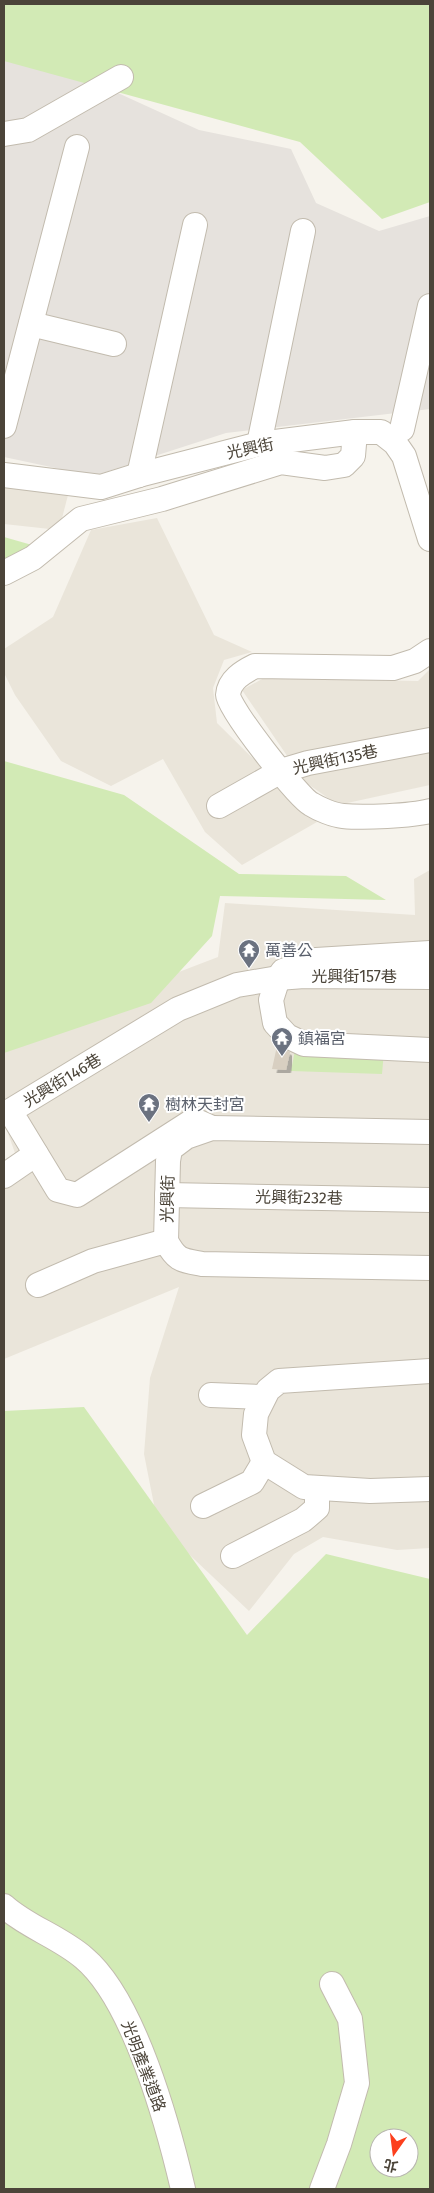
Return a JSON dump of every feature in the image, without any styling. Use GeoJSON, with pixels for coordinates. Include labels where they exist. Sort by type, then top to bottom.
{"type":"FeatureCollection","features":[{"type":"Feature","properties":{"kind":"street"},"geometry":{"type":"LineString","coordinates":[[4,134],[28,130],[122,76]]}},
{"type":"Feature","properties":{"kind":"street"},"geometry":{"type":"LineString","coordinates":[[4,426],[77,147]]}},
{"type":"Feature","properties":{"kind":"street"},"geometry":{"type":"LineString","coordinates":[[139,475],[194,225]]}},
{"type":"Feature","properties":{"kind":"street"},"geometry":{"type":"LineString","coordinates":[[260,444],[303,231]]}},
{"type":"Feature","properties":{"kind":"street"},"geometry":{"type":"LineString","coordinates":[[402,429],[430,306]]}},
{"type":"Feature","properties":{"kind":"street"},"geometry":{"type":"LineString","coordinates":[[30,324],[114,344]]}},
{"type":"Feature","properties":{"kind":"street"},"geometry":{"type":"LineString","coordinates":[[4,573],[33,558],[81,519],[162,499],[280,462],[325,468],[344,465],[353,456],[355,432]]}},
{"type":"Feature","properties":{"kind":"street","name":"光興街"},"geometry":{"type":"LineString","coordinates":[[4,475],[100,487],[260,444],[355,432],[381,432],[395,443],[404,456],[430,539]]}},
{"type":"Feature","properties":{"kind":"street"},"geometry":{"type":"LineString","coordinates":[[430,651],[415,661],[393,668],[255,666],[244,672],[230,684],[228,697],[252,735],[309,804],[341,816],[417,814],[430,810]]}},
{"type":"Feature","properties":{"kind":"street","name":"光興街135巷"},"geometry":{"type":"LineString","coordinates":[[218,806],[282,771],[308,763],[430,740]]}},
{"type":"Feature","properties":{"kind":"street"},"geometry":{"type":"LineString","coordinates":[[430,953],[316,960],[283,970],[278,978],[271,1000],[275,1023],[287,1036],[304,1044],[430,1050]]}},
{"type":"Feature","properties":{"kind":"street","name":"光興街157巷"},"geometry":{"type":"LineString","coordinates":[[278,978],[304,976],[430,977]]}},
{"type":"Feature","properties":{"kind":"street","name":"光興街146巷"},"geometry":{"type":"LineString","coordinates":[[212,1128],[194,1120],[77,1195],[58,1190],[7,1112],[178,1009],[237,985],[278,978]]}},
{"type":"Feature","properties":{"kind":"street","name":"光興街"},"geometry":{"type":"LineString","coordinates":[[430,1132],[212,1128],[186,1137],[170,1149],[166,1241],[171,1250],[181,1260],[202,1264],[430,1268]]}},
{"type":"Feature","properties":{"kind":"street"},"geometry":{"type":"LineString","coordinates":[[4,1176],[36,1154]]}},
{"type":"Feature","properties":{"kind":"street","name":"光興街232巷"},"geometry":{"type":"LineString","coordinates":[[167,1195],[430,1200]]}},
{"type":"Feature","properties":{"kind":"street"},"geometry":{"type":"LineString","coordinates":[[38,1285],[93,1261],[166,1241]]}},
{"type":"Feature","properties":{"kind":"street"},"geometry":{"type":"LineString","coordinates":[[430,1371],[279,1381],[268,1390],[263,1398],[256,1414],[254,1435],[264,1462],[304,1487],[370,1491],[430,1489]]}},
{"type":"Feature","properties":{"kind":"street"},"geometry":{"type":"LineString","coordinates":[[211,1396],[263,1398]]}},
{"type":"Feature","properties":{"kind":"street"},"geometry":{"type":"LineString","coordinates":[[203,1506],[252,1482],[264,1462]]}},
{"type":"Feature","properties":{"kind":"street"},"geometry":{"type":"LineString","coordinates":[[233,1556],[303,1520],[317,1508],[317,1488]]}},
{"type":"Feature","properties":{"kind":"street","name":"光明產業道路"},"geometry":{"type":"LineString","coordinates":[[4,1906],[84,1958],[103,1978],[134,2034],[171,2137],[183,2189]]}},
{"type":"Feature","properties":{"kind":"street"},"geometry":{"type":"LineString","coordinates":[[322,2189],[339,2144],[357,2083],[350,2019],[332,1984]]}},
{"type":"Feature","properties":{"kind":"shaded area"},"geometry":{"type":"Polygon","coordinates":[[[4,41],[199,130],[291,149],[316,203],[379,231],[430,216],[430,409],[226,433],[93,476],[4,457],[4,41]]]}},
{"type":"Feature","properties":{"kind":"shaded area"},"geometry":{"type":"Polygon","coordinates":[[[4,484],[68,495],[59,530],[4,524],[4,484]]]}},
{"type":"Feature","properties":{"kind":"shaded area"},"geometry":{"type":"Polygon","coordinates":[[[157,518],[214,635],[252,652],[224,660],[213,688],[217,723],[317,822],[242,865],[205,832],[163,759],[111,786],[61,761],[15,695],[4,673],[4,649],[53,617],[91,530],[157,518]]]}},
{"type":"Feature","properties":{"kind":"shaded area"},"geometry":{"type":"Polygon","coordinates":[[[430,669],[430,785],[338,805],[305,782],[242,690],[264,678],[418,681],[430,669]]]}},
{"type":"Feature","properties":{"kind":"shaded area"},"geometry":{"type":"Polygon","coordinates":[[[430,870],[430,1548],[397,1550],[323,1537],[294,1554],[249,1611],[158,1525],[144,1454],[150,1378],[179,1287],[4,1359],[4,1170],[15,1153],[4,1122],[4,1039],[218,957],[225,903],[415,915],[414,879],[430,870]]]}},
{"type":"Feature","properties":{"kind":"green space"},"geometry":{"type":"Polygon","coordinates":[[[4,4],[430,4],[430,202],[382,219],[300,142],[4,61],[4,4]]]}},
{"type":"Feature","properties":{"kind":"green space"},"geometry":{"type":"Polygon","coordinates":[[[4,537],[32,545],[4,563],[4,537]]]}},
{"type":"Feature","properties":{"kind":"green space"},"geometry":{"type":"Polygon","coordinates":[[[4,761],[124,795],[239,874],[346,876],[386,900],[220,896],[212,936],[151,1003],[4,1053],[4,761]]]}},
{"type":"Feature","properties":{"kind":"green space"},"geometry":{"type":"Polygon","coordinates":[[[295,1050],[384,1051],[382,1074],[291,1071],[295,1050]]]}},
{"type":"Feature","properties":{"kind":"green space"},"geometry":{"type":"Polygon","coordinates":[[[84,1407],[247,1635],[326,1554],[430,1579],[430,2189],[4,2189],[4,1411],[84,1407]]]}},
{"type":"Feature","properties":{"kind":"building","name":"鎮福宮"},"geometry":{"type":"Polygon","coordinates":[[[277,1046],[290,1052],[286,1070],[272,1069],[277,1046]]]}},
{"type":"Feature","properties":{"kind":"place","name":"萬善公"},"geometry":{"type":"Point","coordinates":[249,969]}},
{"type":"Feature","properties":{"kind":"place","name":"鎮福宮"},"geometry":{"type":"Point","coordinates":[282,1057]}},
{"type":"Feature","properties":{"kind":"place","name":"樹林天封宮"},"geometry":{"type":"Point","coordinates":[149,1123]}}]}
